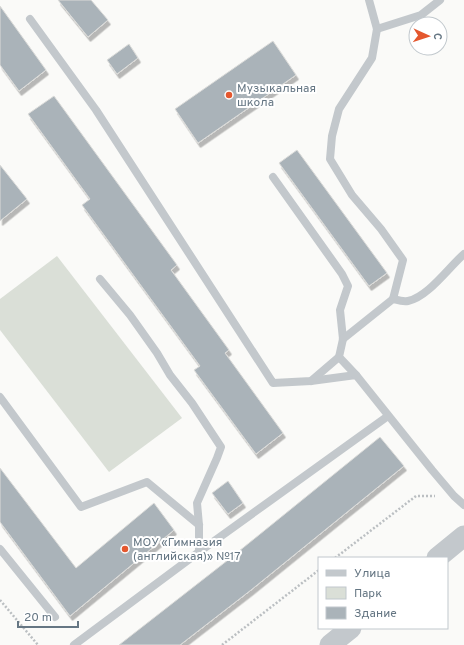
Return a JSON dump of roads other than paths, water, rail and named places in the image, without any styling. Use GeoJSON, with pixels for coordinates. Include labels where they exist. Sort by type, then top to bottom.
{"type":"FeatureCollection","features":[{"type":"Feature","properties":{"kind":"street"},"geometry":{"type":"LineString","coordinates":[[438,557],[464,536]]}},
{"type":"Feature","properties":{"kind":"street"},"geometry":{"type":"LineString","coordinates":[[330,645],[350,629]]}},
{"type":"Feature","properties":{"kind":"lane"},"geometry":{"type":"LineString","coordinates":[[343,339],[392,299],[403,260],[381,229],[352,195],[330,159],[332,136],[339,109],[372,58],[377,29],[370,0]]}},
{"type":"Feature","properties":{"kind":"lane"},"geometry":{"type":"LineString","coordinates":[[377,29],[421,15],[440,0]]}},
{"type":"Feature","properties":{"kind":"lane"},"geometry":{"type":"LineString","coordinates":[[30,19],[96,110],[274,383],[311,381],[356,375]]}},
{"type":"Feature","properties":{"kind":"lane"},"geometry":{"type":"LineString","coordinates":[[272,177],[342,274],[348,286],[340,310],[343,339],[339,356],[311,381]]}},
{"type":"Feature","properties":{"kind":"lane"},"geometry":{"type":"LineString","coordinates":[[392,299],[406,302],[418,298],[464,254]]}},
{"type":"Feature","properties":{"kind":"lane"},"geometry":{"type":"LineString","coordinates":[[100,279],[130,315],[221,447],[197,503],[199,552]]}},
{"type":"Feature","properties":{"kind":"lane"},"geometry":{"type":"LineString","coordinates":[[339,356],[432,470],[454,496],[464,505]]}},
{"type":"Feature","properties":{"kind":"lane"},"geometry":{"type":"LineString","coordinates":[[0,396],[81,507],[147,482],[199,526]]}},
{"type":"Feature","properties":{"kind":"lane"},"geometry":{"type":"LineString","coordinates":[[74,645],[199,552],[388,416]]}},
{"type":"Feature","properties":{"kind":"lane"},"geometry":{"type":"LineString","coordinates":[[0,549],[55,617]]}},
{"type":"Feature","properties":{"kind":"place","name":"Музыкальная школа"},"geometry":{"type":"Point","coordinates":[229,95]}},
{"type":"Feature","properties":{"kind":"place","name":"МОУ «Гимназия (английская)» №17"},"geometry":{"type":"Point","coordinates":[125,549]}}]}
